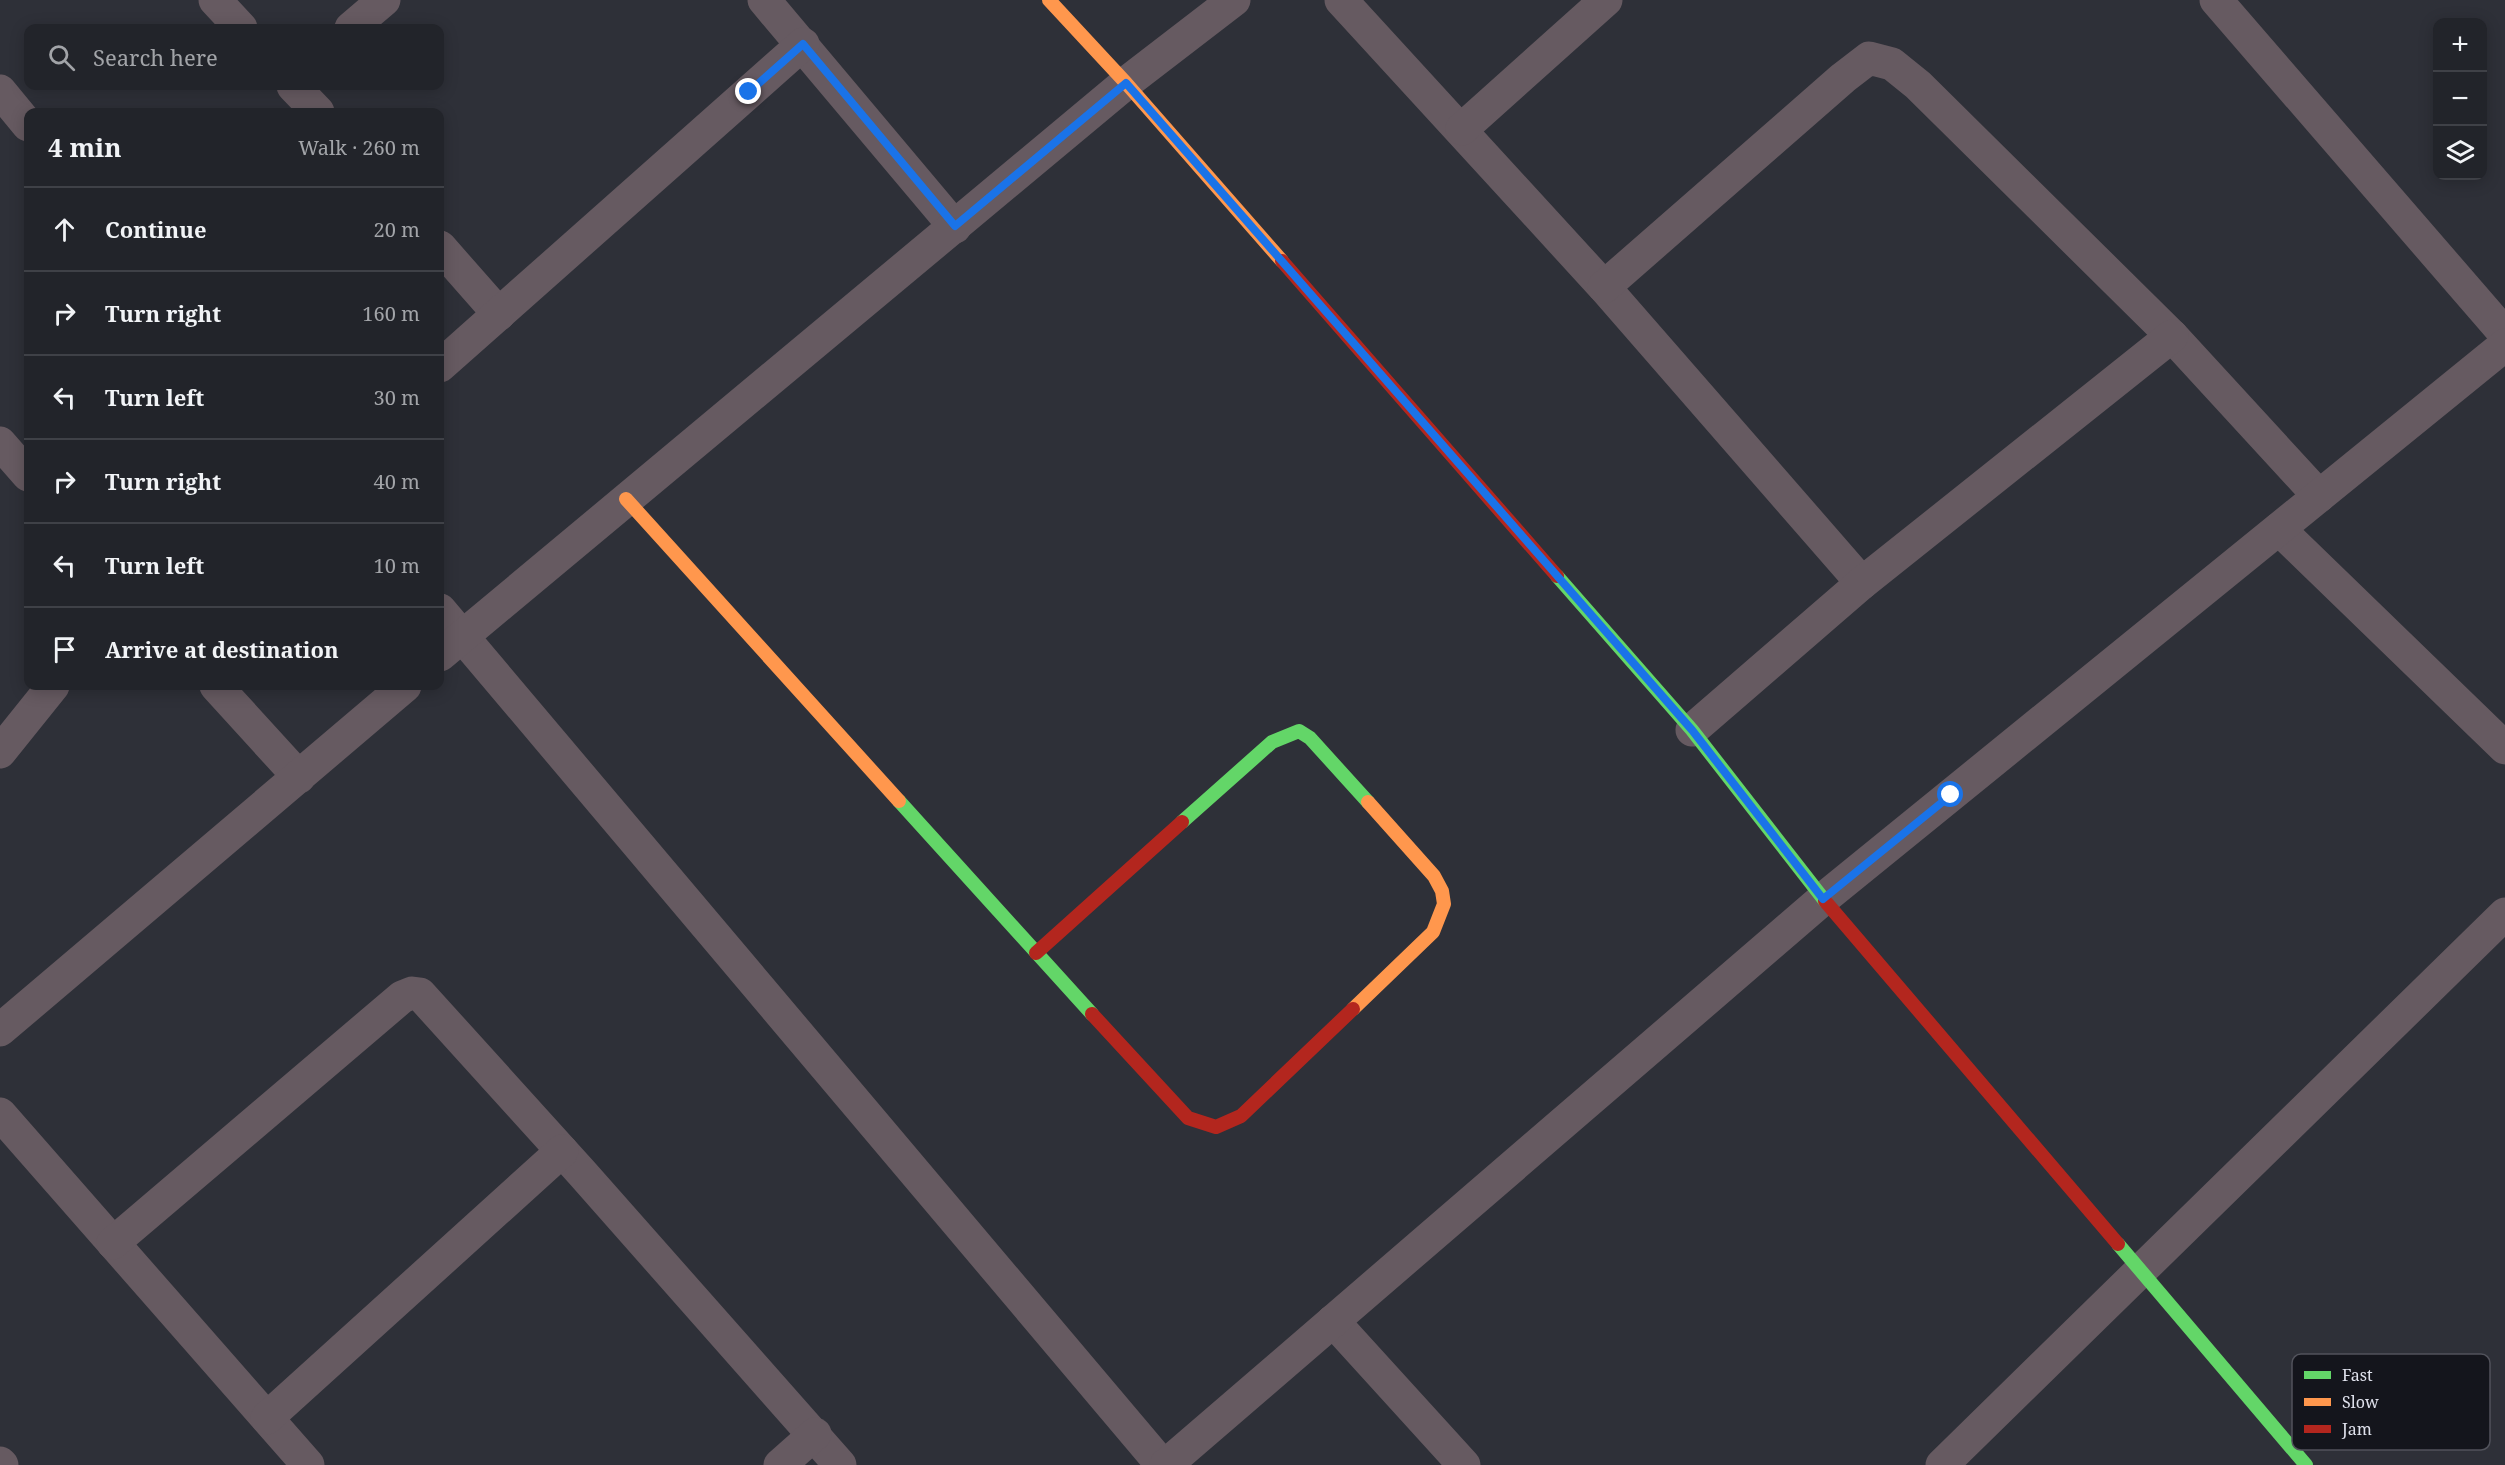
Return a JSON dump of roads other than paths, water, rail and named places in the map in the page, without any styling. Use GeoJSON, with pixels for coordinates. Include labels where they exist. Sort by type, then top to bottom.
{"type":"FeatureCollection","features":[{"type":"Feature","properties":{"kind":"street"},"geometry":{"type":"LineString","coordinates":[[215,0],[237,24]]}},
{"type":"Feature","properties":{"kind":"street"},"geometry":{"type":"LineString","coordinates":[[356,24],[384,0]]}},
{"type":"Feature","properties":{"kind":"street"},"geometry":{"type":"LineString","coordinates":[[764,0],[955,226]]}},
{"type":"Feature","properties":{"kind":"street"},"geometry":{"type":"LineString","coordinates":[[1049,0],[1126,83],[1692,730],[1823,899],[2292,1447]]}},
{"type":"Feature","properties":{"kind":"street"},"geometry":{"type":"LineString","coordinates":[[451,646],[1126,83],[1234,0]]}},
{"type":"Feature","properties":{"kind":"street"},"geometry":{"type":"LineString","coordinates":[[1341,0],[1462,129],[1604,287],[1862,583]]}},
{"type":"Feature","properties":{"kind":"street"},"geometry":{"type":"LineString","coordinates":[[1462,129],[1606,0]]}},
{"type":"Feature","properties":{"kind":"street"},"geometry":{"type":"LineString","coordinates":[[2216,0],[2505,334]]}},
{"type":"Feature","properties":{"kind":"street"},"geometry":{"type":"LineString","coordinates":[[444,362],[803,44]]}},
{"type":"Feature","properties":{"kind":"street"},"geometry":{"type":"LineString","coordinates":[[1604,287],[1869,58],[1892,64],[1918,85],[2172,336],[2319,496]]}},
{"type":"Feature","properties":{"kind":"street"},"geometry":{"type":"LineString","coordinates":[[297,90],[314,108]]}},
{"type":"Feature","properties":{"kind":"street"},"geometry":{"type":"LineString","coordinates":[[0,91],[24,120]]}},
{"type":"Feature","properties":{"kind":"street"},"geometry":{"type":"LineString","coordinates":[[444,252],[499,314]]}},
{"type":"Feature","properties":{"kind":"street"},"geometry":{"type":"LineString","coordinates":[[1692,730],[1862,583],[2172,336]]}},
{"type":"Feature","properties":{"kind":"street"},"geometry":{"type":"LineString","coordinates":[[444,623],[451,646],[1164,1465],[1823,899],[2505,345]]}},
{"type":"Feature","properties":{"kind":"street"},"geometry":{"type":"LineString","coordinates":[[0,442],[24,470]]}},
{"type":"Feature","properties":{"kind":"street"},"geometry":{"type":"LineString","coordinates":[[626,499],[1036,953],[1188,1118],[1216,1127],[1241,1116],[1433,932],[1443,915],[1446,901],[1443,890],[1434,876],[1310,738],[1299,731],[1272,742],[1036,953]]}},
{"type":"Feature","properties":{"kind":"street"},"geometry":{"type":"LineString","coordinates":[[2278,529],[2505,748]]}},
{"type":"Feature","properties":{"kind":"street"},"geometry":{"type":"LineString","coordinates":[[0,752],[50,690]]}},
{"type":"Feature","properties":{"kind":"street"},"geometry":{"type":"LineString","coordinates":[[220,690],[299,777]]}},
{"type":"Feature","properties":{"kind":"street"},"geometry":{"type":"LineString","coordinates":[[0,1030],[400,690]]}},
{"type":"Feature","properties":{"kind":"street"},"geometry":{"type":"LineString","coordinates":[[1942,1465],[2505,914]]}},
{"type":"Feature","properties":{"kind":"street"},"geometry":{"type":"LineString","coordinates":[[113,1243],[402,997],[412,993],[420,994],[815,1434],[840,1465]]}},
{"type":"Feature","properties":{"kind":"street"},"geometry":{"type":"LineString","coordinates":[[0,1114],[308,1465]]}},
{"type":"Feature","properties":{"kind":"street"},"geometry":{"type":"LineString","coordinates":[[267,1418],[562,1151]]}},
{"type":"Feature","properties":{"kind":"street"},"geometry":{"type":"LineString","coordinates":[[1333,1321],[1464,1465]]}},
{"type":"Feature","properties":{"kind":"street"},"geometry":{"type":"LineString","coordinates":[[780,1465],[815,1434]]}},
{"type":"Feature","properties":{"kind":"street"},"geometry":{"type":"LineString","coordinates":[[2294,1450],[2307,1465]]}}]}
